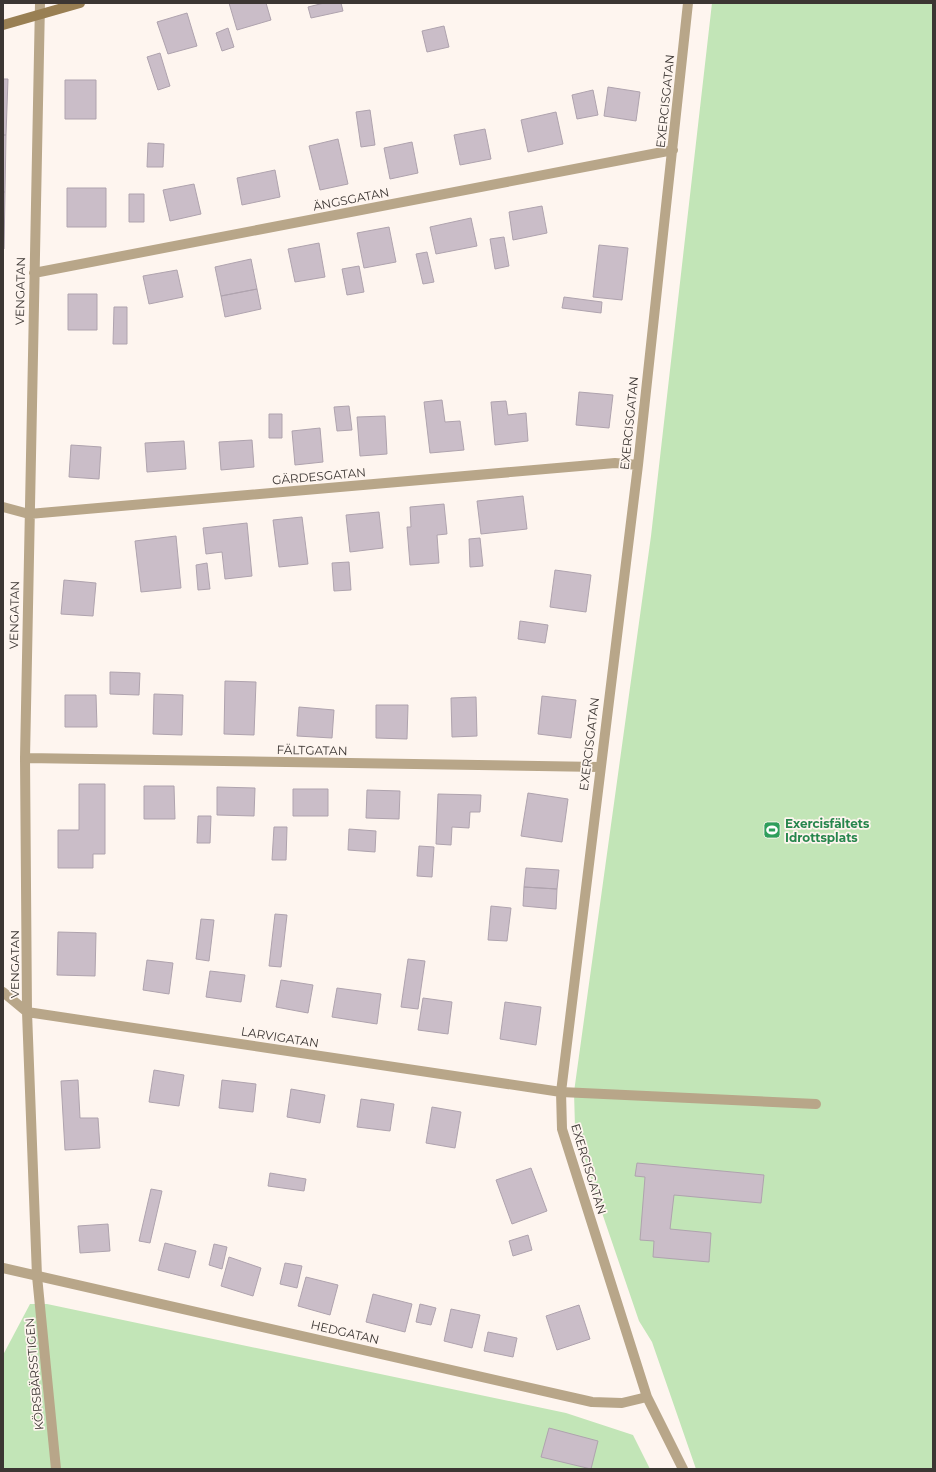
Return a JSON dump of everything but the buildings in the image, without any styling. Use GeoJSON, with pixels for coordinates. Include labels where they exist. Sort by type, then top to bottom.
{"type":"FeatureCollection","features":[{"type":"Feature","properties":{"kind":"street","name":"VENGATAN"},"geometry":{"type":"LineString","coordinates":[[37,1276],[27,1012],[25,758],[40,3]]}},
{"type":"Feature","properties":{"kind":"street"},"geometry":{"type":"LineString","coordinates":[[3,25],[80,3]]}},
{"type":"Feature","properties":{"kind":"street","name":"EXERCISGATAN"},"geometry":{"type":"LineString","coordinates":[[683,1469],[647,1397],[562,1129],[561,1092],[599,767],[638,465],[688,3]]}},
{"type":"Feature","properties":{"kind":"street","name":"ÄNGSGATAN"},"geometry":{"type":"LineString","coordinates":[[34,273],[672,150]]}},
{"type":"Feature","properties":{"kind":"street","name":"GÄRDESGATAN"},"geometry":{"type":"LineString","coordinates":[[3,506],[29,514],[615,463],[638,465]]}},
{"type":"Feature","properties":{"kind":"street","name":"FÄLTGATAN"},"geometry":{"type":"LineString","coordinates":[[25,758],[599,767]]}},
{"type":"Feature","properties":{"kind":"street"},"geometry":{"type":"LineString","coordinates":[[3,992],[27,1012]]}},
{"type":"Feature","properties":{"kind":"street","name":"LARVIGATAN"},"geometry":{"type":"LineString","coordinates":[[27,1012],[561,1092],[816,1104]]}},
{"type":"Feature","properties":{"kind":"street","name":"HEDGATAN"},"geometry":{"type":"LineString","coordinates":[[3,1268],[592,1402],[622,1403],[647,1397]]}},
{"type":"Feature","properties":{"kind":"street","name":"KÖRSBÄRSSTIGEN"},"geometry":{"type":"LineString","coordinates":[[37,1276],[56,1469]]}},
{"type":"Feature","properties":{"kind":"green space","name":"Exercisfältets Idrottsplats"},"geometry":{"type":"Polygon","coordinates":[[[712,3],[933,3],[933,1469],[696,1469],[652,1342],[639,1321],[599,1204],[575,1127],[574,1092],[651,536],[712,3]]]}},
{"type":"Feature","properties":{"kind":"green space"},"geometry":{"type":"Polygon","coordinates":[[[30,1304],[47,1304],[566,1413],[633,1435],[650,1469],[3,1469],[3,1355],[30,1304]]]}},
{"type":"Feature","properties":{"kind":"place","name":"Exercisfältets Idrottsplats"},"geometry":{"type":"Point","coordinates":[772,830]}}]}
